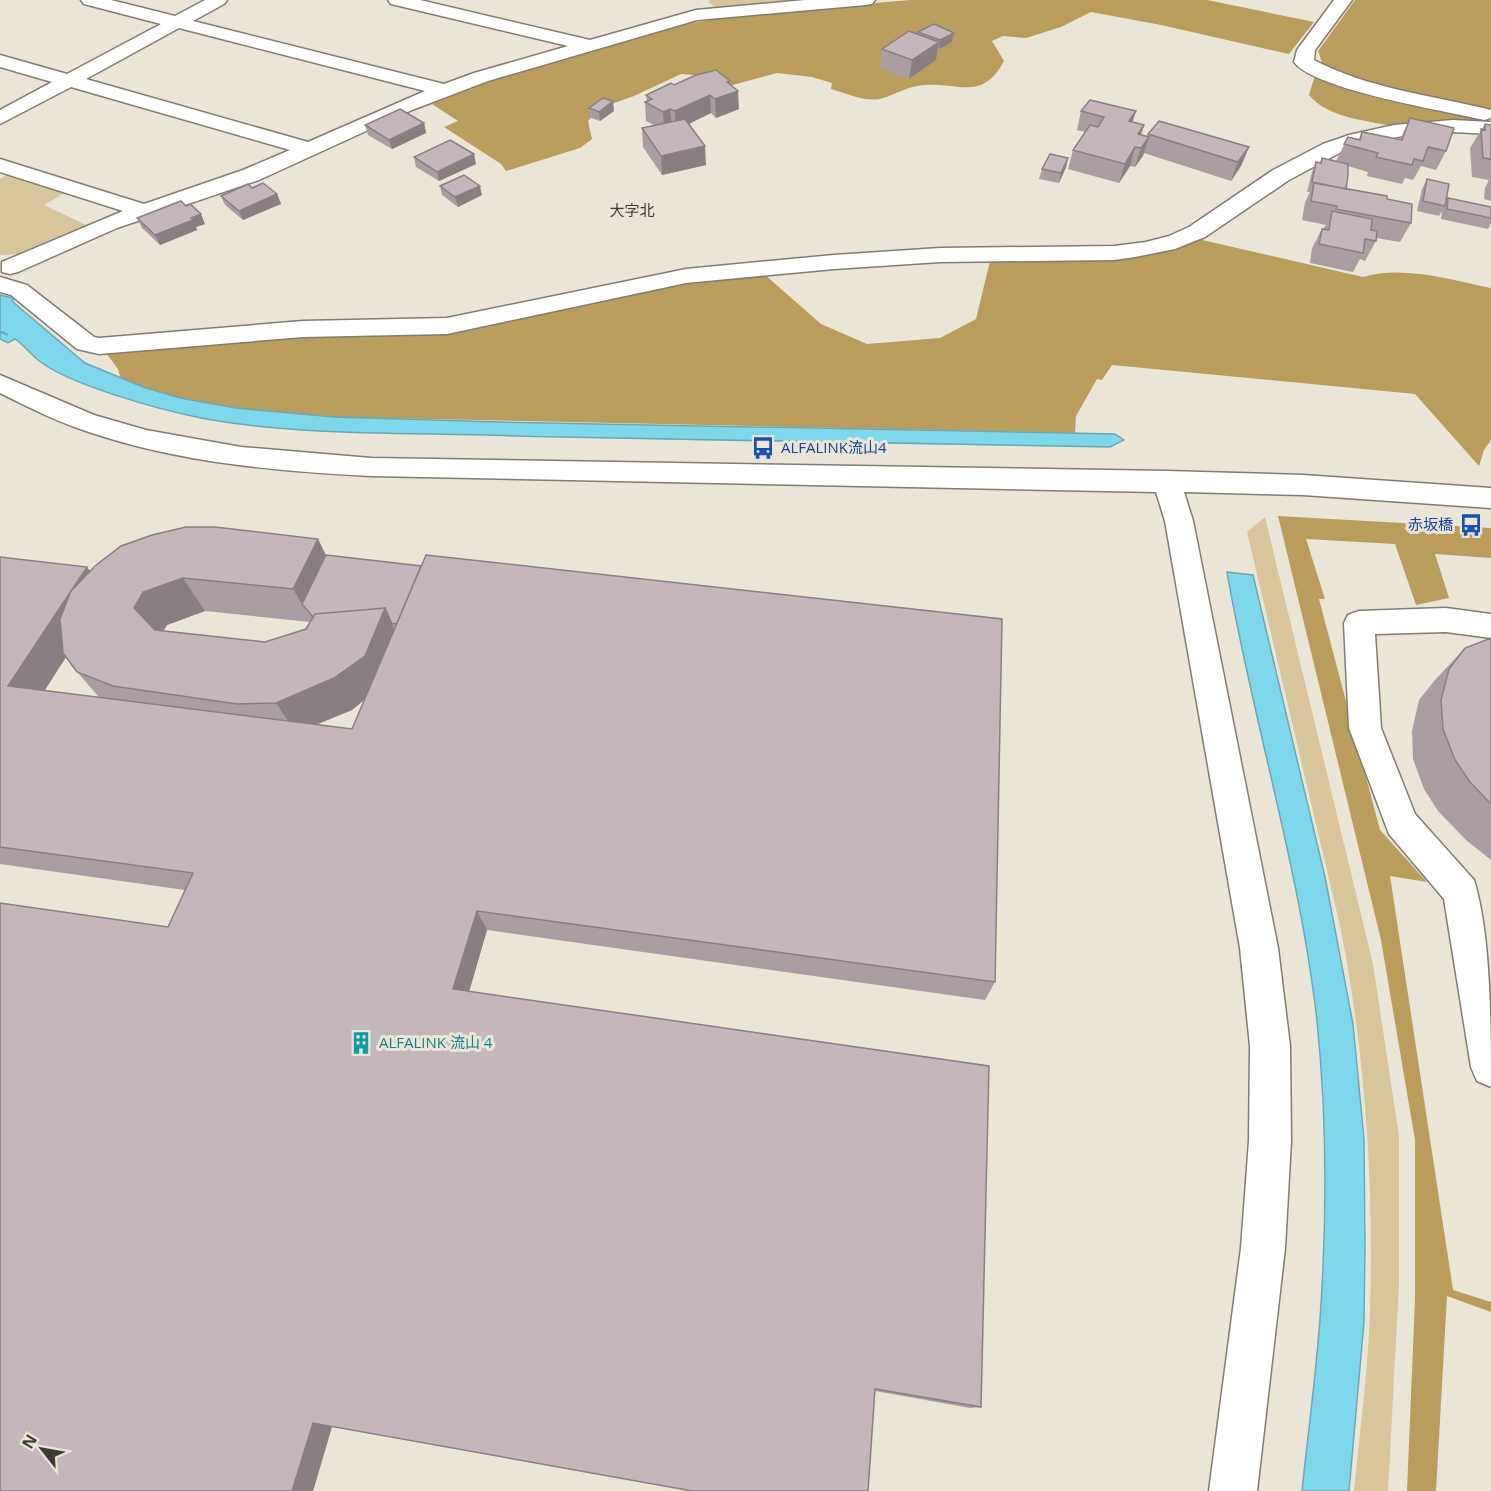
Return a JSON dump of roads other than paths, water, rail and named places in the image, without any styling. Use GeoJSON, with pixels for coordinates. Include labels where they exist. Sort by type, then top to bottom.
{"type":"FeatureCollection","features":[{"type":"Feature","properties":{"kind":"street"},"geometry":{"type":"LineString","coordinates":[[90,0],[443,90]]}},
{"type":"Feature","properties":{"kind":"street"},"geometry":{"type":"LineString","coordinates":[[0,118],[218,0]]}},
{"type":"Feature","properties":{"kind":"street"},"geometry":{"type":"LineString","coordinates":[[397,0],[590,45]]}},
{"type":"Feature","properties":{"kind":"street"},"geometry":{"type":"LineString","coordinates":[[858,0],[697,7],[590,45],[443,90],[251,175],[109,224],[3,272],[20,290],[86,343],[99,346],[214,334],[303,329],[447,326],[665,280],[716,273],[940,255],[1113,253],[1140,250],[1171,243],[1197,232],[1278,177],[1335,146],[1359,139],[1428,127],[1491,128]]}},
{"type":"Feature","properties":{"kind":"street"},"geometry":{"type":"LineString","coordinates":[[1343,0],[1306,50],[1304,62],[1343,81],[1375,91],[1443,103],[1491,117]]}},
{"type":"Feature","properties":{"kind":"street"},"geometry":{"type":"LineString","coordinates":[[0,61],[311,150]]}},
{"type":"Feature","properties":{"kind":"street"},"geometry":{"type":"LineString","coordinates":[[0,165],[145,211]]}},
{"type":"Feature","properties":{"kind":"street"},"geometry":{"type":"LineString","coordinates":[[0,383],[40,403],[111,430],[174,446],[261,460],[394,468],[1304,485],[1491,498]]}},
{"type":"Feature","properties":{"kind":"street"},"geometry":{"type":"LineString","coordinates":[[1167,481],[1179,521],[1259,948],[1270,1046],[1270,1141],[1263,1248],[1233,1491]]}},
{"type":"Feature","properties":{"kind":"street"},"geometry":{"type":"LineString","coordinates":[[1491,626],[1446,620],[1359,623],[1365,728],[1401,823],[1461,892],[1491,1067]]}},
{"type":"Feature","properties":{"kind":"water"},"geometry":{"type":"Polygon","coordinates":[[[0,295],[13,298],[13,302],[85,363],[143,387],[180,398],[236,408],[335,417],[500,422],[1115,434],[1124,440],[1110,447],[888,444],[359,433],[239,424],[201,418],[140,403],[93,387],[52,369],[38,360],[15,339],[8,343],[0,339],[0,332],[8,335],[0,331],[0,295]]]}},
{"type":"Feature","properties":{"kind":"water"},"geometry":{"type":"Polygon","coordinates":[[[1227,572],[1253,575],[1325,877],[1353,1024],[1364,1139],[1365,1245],[1364,1322],[1349,1491],[1302,1491],[1319,1338],[1324,1254],[1325,1154],[1320,1054],[1309,964],[1299,908],[1227,572]]]}},
{"type":"Feature","properties":{"kind":"place","name":"ALFALINK流山4"},"geometry":{"type":"Point","coordinates":[763,448]}},
{"type":"Feature","properties":{"kind":"place","name":"赤坂橋"},"geometry":{"type":"Point","coordinates":[1471,525]}},
{"type":"Feature","properties":{"kind":"place","name":"ALFALINK 流山 4"},"geometry":{"type":"Point","coordinates":[361,1043]}},
{"type":"Feature","properties":{"kind":"district","name":"大字北"},"geometry":{"type":"Point","coordinates":[632,211]}}]}
